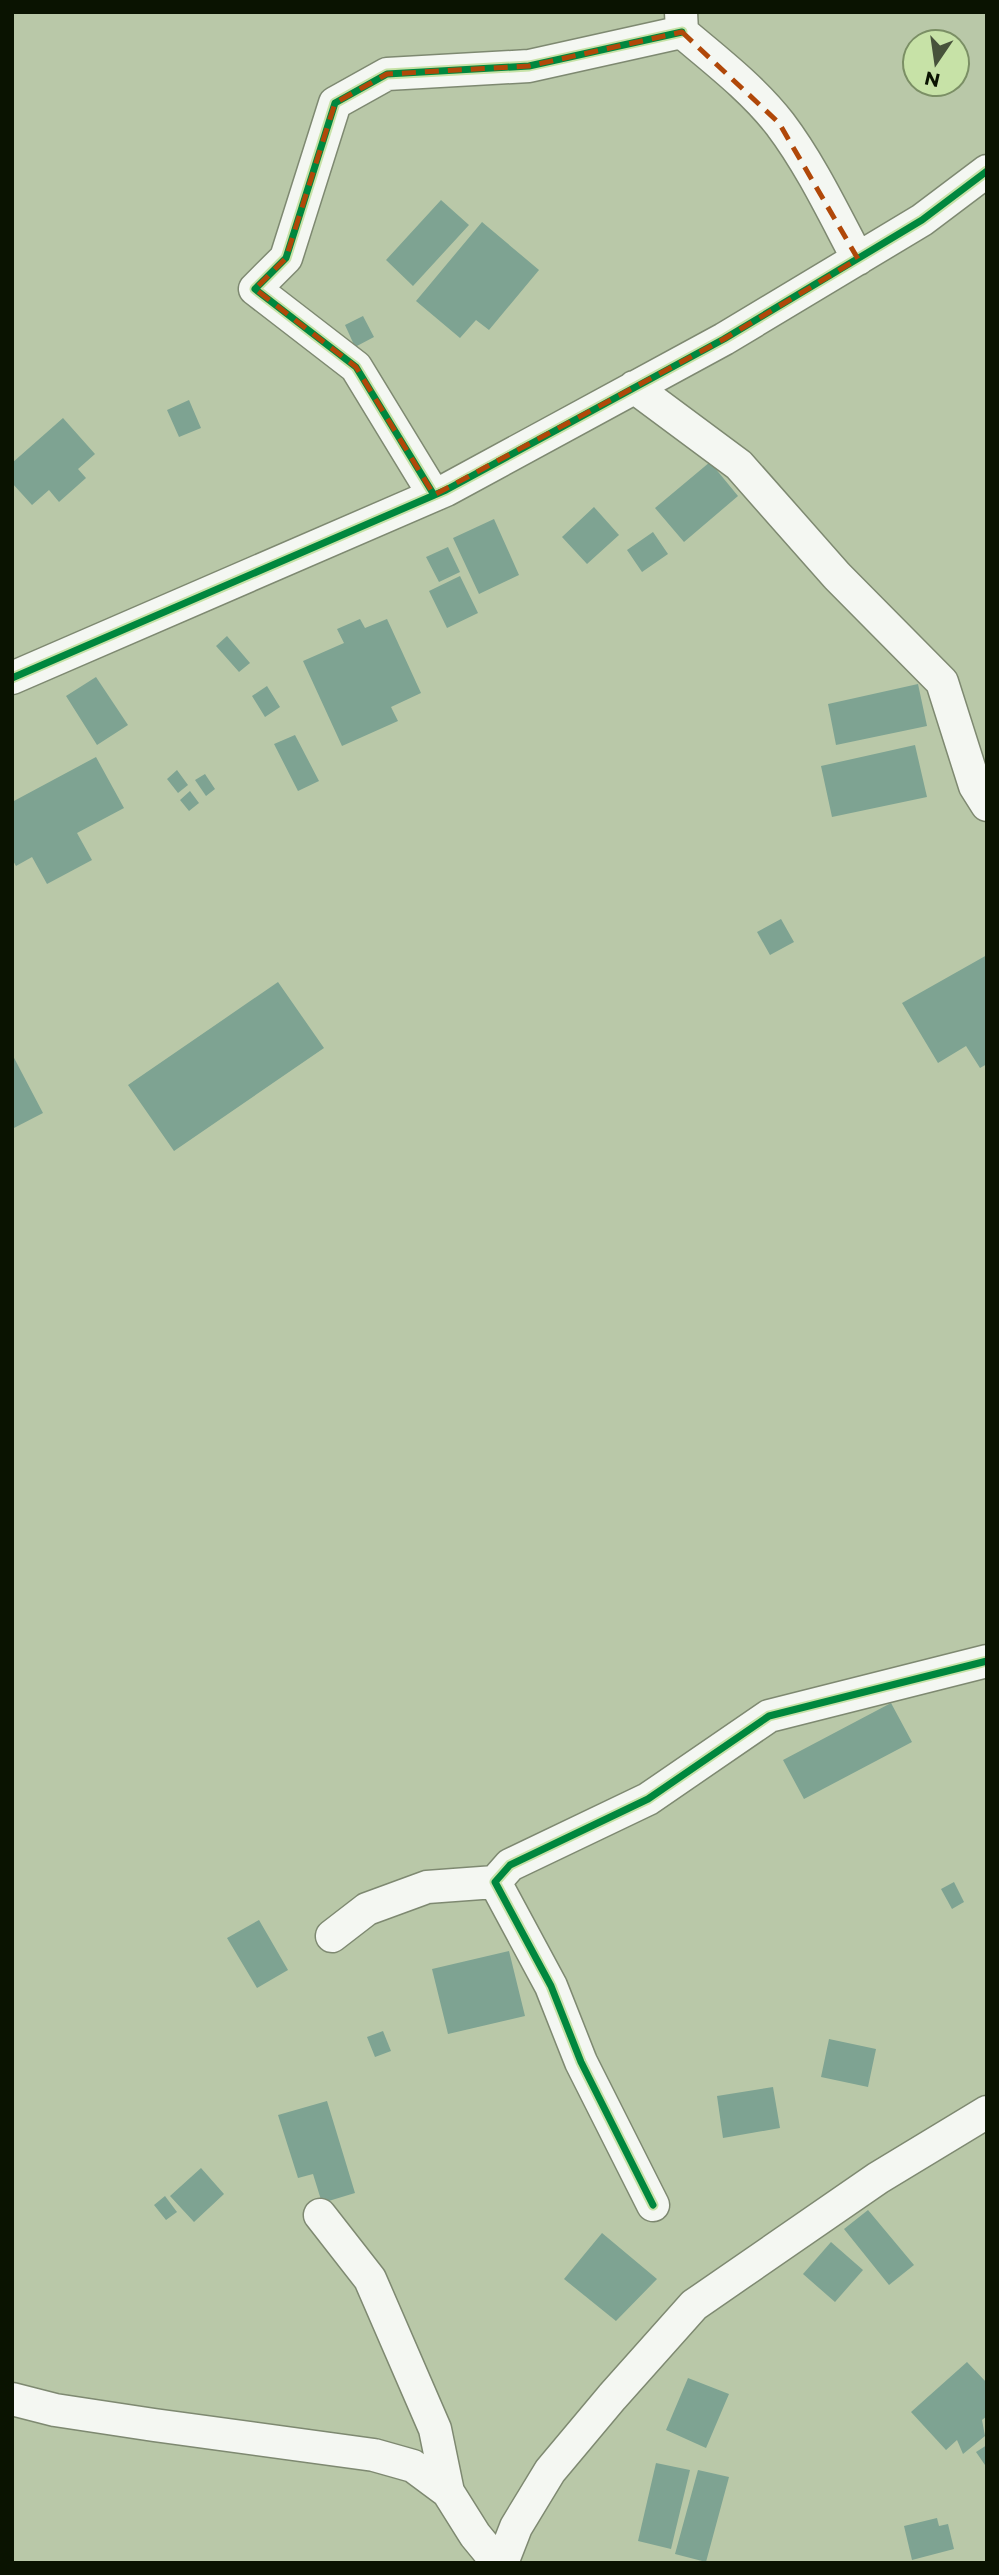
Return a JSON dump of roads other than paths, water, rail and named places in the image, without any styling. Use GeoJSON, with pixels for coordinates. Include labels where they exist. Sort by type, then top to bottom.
{"type":"FeatureCollection","features":[{"type":"Feature","properties":{"kind":"street"},"geometry":{"type":"LineString","coordinates":[[434,495],[356,367],[255,289],[286,258],[335,103],[387,74],[529,66],[682,22],[779,124],[816,180],[858,259]]}},
{"type":"Feature","properties":{"kind":"street"},"geometry":{"type":"LineString","coordinates":[[12,678],[434,495],[724,339],[922,220],[987,171]]}},
{"type":"Feature","properties":{"kind":"street"},"geometry":{"type":"LineString","coordinates":[[634,387],[739,465],[837,576],[942,682],[975,786],[987,805]]}},
{"type":"Feature","properties":{"kind":"street"},"geometry":{"type":"LineString","coordinates":[[332,1936],[367,1909],[426,1887],[495,1882],[510,1865],[648,1799],[769,1716],[987,1661]]}},
{"type":"Feature","properties":{"kind":"street"},"geometry":{"type":"LineString","coordinates":[[495,1882],[551,1986],[581,2062],[653,2205]]}},
{"type":"Feature","properties":{"kind":"street"},"geometry":{"type":"LineString","coordinates":[[12,2399],[55,2410],[374,2455],[413,2466],[448,2493],[475,2535],[500,2563],[516,2527],[550,2471],[611,2396],[694,2305],[878,2178],[987,2112]]}},
{"type":"Feature","properties":{"kind":"street"},"geometry":{"type":"LineString","coordinates":[[320,2216],[370,2279],[435,2429],[448,2493]]}}]}
